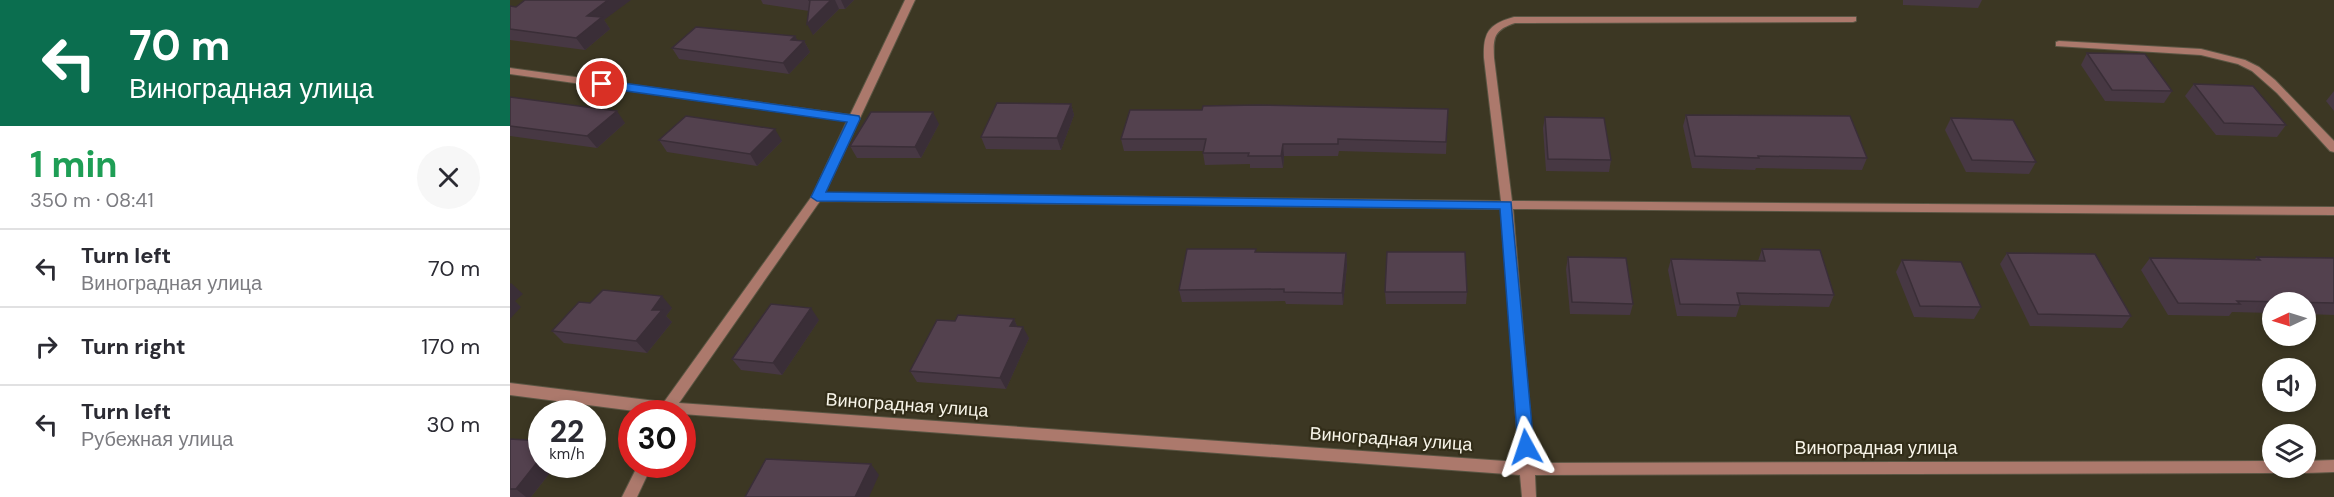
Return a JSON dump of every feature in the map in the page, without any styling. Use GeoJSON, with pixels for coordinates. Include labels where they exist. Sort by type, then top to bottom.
{"type":"FeatureCollection","features":[{"type":"Feature","properties":{"kind":"street"},"geometry":{"type":"LineString","coordinates":[[673,400],[817,197],[910,0]]}},
{"type":"Feature","properties":{"kind":"street"},"geometry":{"type":"LineString","coordinates":[[1529,497],[1507,205],[1488,58],[1488,36],[1497,26],[1514,20],[1853,19]]}},
{"type":"Feature","properties":{"kind":"street"},"geometry":{"type":"LineString","coordinates":[[2059,44],[2201,52],[2219,54],[2240,61],[2262,73],[2334,148]]}},
{"type":"Feature","properties":{"kind":"street"},"geometry":{"type":"LineString","coordinates":[[510,71],[854,119]]}},
{"type":"Feature","properties":{"kind":"street"},"geometry":{"type":"LineString","coordinates":[[817,197],[2334,211]]}},
{"type":"Feature","properties":{"kind":"street","name":"Виноградная улица"},"geometry":{"type":"LineString","coordinates":[[510,389],[618,404]]}},
{"type":"Feature","properties":{"kind":"street","name":"Виноградная улица"},"geometry":{"type":"LineString","coordinates":[[696,413],[1528,469],[2262,467]]}},
{"type":"Feature","properties":{"kind":"street"},"geometry":{"type":"LineString","coordinates":[[2316,466],[2334,466]]}},
{"type":"Feature","properties":{"kind":"street"},"geometry":{"type":"LineString","coordinates":[[629,497],[638,478]]}},
{"type":"Feature","properties":{"kind":"building"},"geometry":{"type":"Polygon","coordinates":[[[525,0],[608,0],[587,16],[602,17],[576,38],[510,29],[510,6],[516,7],[525,0]]]}},
{"type":"Feature","properties":{"kind":"building"},"geometry":{"type":"Polygon","coordinates":[[[810,0],[831,0],[807,24],[810,0]]]}},
{"type":"Feature","properties":{"kind":"building"},"geometry":{"type":"Polygon","coordinates":[[[696,27],[795,36],[791,40],[804,41],[783,63],[672,48],[696,27]]]}},
{"type":"Feature","properties":{"kind":"building"},"geometry":{"type":"Polygon","coordinates":[[[2087,53],[2145,54],[2172,91],[2112,90],[2087,53]]]}},
{"type":"Feature","properties":{"kind":"building"},"geometry":{"type":"Polygon","coordinates":[[[2194,84],[2253,86],[2286,125],[2224,123],[2194,84]]]}},
{"type":"Feature","properties":{"kind":"building"},"geometry":{"type":"Polygon","coordinates":[[[510,97],[617,111],[587,136],[510,126],[510,97]]]}},
{"type":"Feature","properties":{"kind":"building"},"geometry":{"type":"Polygon","coordinates":[[[997,103],[1071,104],[1057,138],[981,137],[997,103]]]}},
{"type":"Feature","properties":{"kind":"building"},"geometry":{"type":"Polygon","coordinates":[[[1203,106],[1448,109],[1446,142],[1338,139],[1338,144],[1283,144],[1281,156],[1248,156],[1249,153],[1203,153],[1206,139],[1121,139],[1130,110],[1202,110],[1203,106]]]}},
{"type":"Feature","properties":{"kind":"building"},"geometry":{"type":"Polygon","coordinates":[[[871,112],[933,112],[915,147],[850,146],[871,112]]]}},
{"type":"Feature","properties":{"kind":"building"},"geometry":{"type":"Polygon","coordinates":[[[1686,115],[1850,116],[1867,158],[1695,156],[1686,115]]]}},
{"type":"Feature","properties":{"kind":"building"},"geometry":{"type":"Polygon","coordinates":[[[686,116],[775,129],[750,154],[659,140],[686,116]]]}},
{"type":"Feature","properties":{"kind":"building"},"geometry":{"type":"Polygon","coordinates":[[[1545,117],[1604,118],[1611,160],[1548,159],[1545,117]]]}},
{"type":"Feature","properties":{"kind":"building"},"geometry":{"type":"Polygon","coordinates":[[[1951,118],[2013,120],[2036,162],[1972,160],[1951,118]]]}},
{"type":"Feature","properties":{"kind":"building"},"geometry":{"type":"Polygon","coordinates":[[[1187,249],[1346,253],[1342,293],[1284,292],[1284,289],[1179,290],[1187,249]]]}},
{"type":"Feature","properties":{"kind":"building"},"geometry":{"type":"Polygon","coordinates":[[[1762,249],[1820,250],[1834,295],[1737,293],[1740,305],[1680,304],[1671,259],[1765,261],[1762,249]]]}},
{"type":"Feature","properties":{"kind":"building"},"geometry":{"type":"Polygon","coordinates":[[[1387,252],[1465,252],[1467,292],[1385,292],[1387,252]]]}},
{"type":"Feature","properties":{"kind":"building"},"geometry":{"type":"Polygon","coordinates":[[[2007,253],[2095,254],[2131,316],[2038,314],[2007,253]]]}},
{"type":"Feature","properties":{"kind":"building"},"geometry":{"type":"Polygon","coordinates":[[[1568,257],[1626,258],[1633,304],[1572,302],[1568,257]]]}},
{"type":"Feature","properties":{"kind":"building"},"geometry":{"type":"Polygon","coordinates":[[[2257,257],[2334,258],[2334,303],[2316,303],[2316,292],[2262,292],[2262,302],[2237,301],[2240,304],[2178,303],[2150,258],[2260,260],[2257,257]]]}},
{"type":"Feature","properties":{"kind":"building"},"geometry":{"type":"Polygon","coordinates":[[[1902,260],[1961,262],[1981,307],[1920,306],[1902,260]]]}},
{"type":"Feature","properties":{"kind":"building"},"geometry":{"type":"Polygon","coordinates":[[[603,290],[662,296],[652,310],[662,310],[636,341],[552,331],[579,302],[590,303],[603,290]]]}},
{"type":"Feature","properties":{"kind":"building"},"geometry":{"type":"Polygon","coordinates":[[[771,304],[811,308],[773,363],[732,359],[771,304]]]}},
{"type":"Feature","properties":{"kind":"building"},"geometry":{"type":"Polygon","coordinates":[[[958,315],[1014,319],[1010,326],[1023,327],[1000,378],[910,371],[937,320],[955,321],[958,315]]]}},
{"type":"Feature","properties":{"kind":"building"},"geometry":{"type":"Polygon","coordinates":[[[510,439],[528,440],[528,474],[516,489],[510,489],[510,439]]]}},
{"type":"Feature","properties":{"kind":"building"},"geometry":{"type":"Polygon","coordinates":[[[766,459],[871,464],[855,497],[745,497],[766,459]]]}},
{"type":"Feature","properties":{"kind":"route"},"geometry":{"type":"LineString","coordinates":[[602,84],[854,119],[817,197],[1507,205],[1526,447]]}}]}
